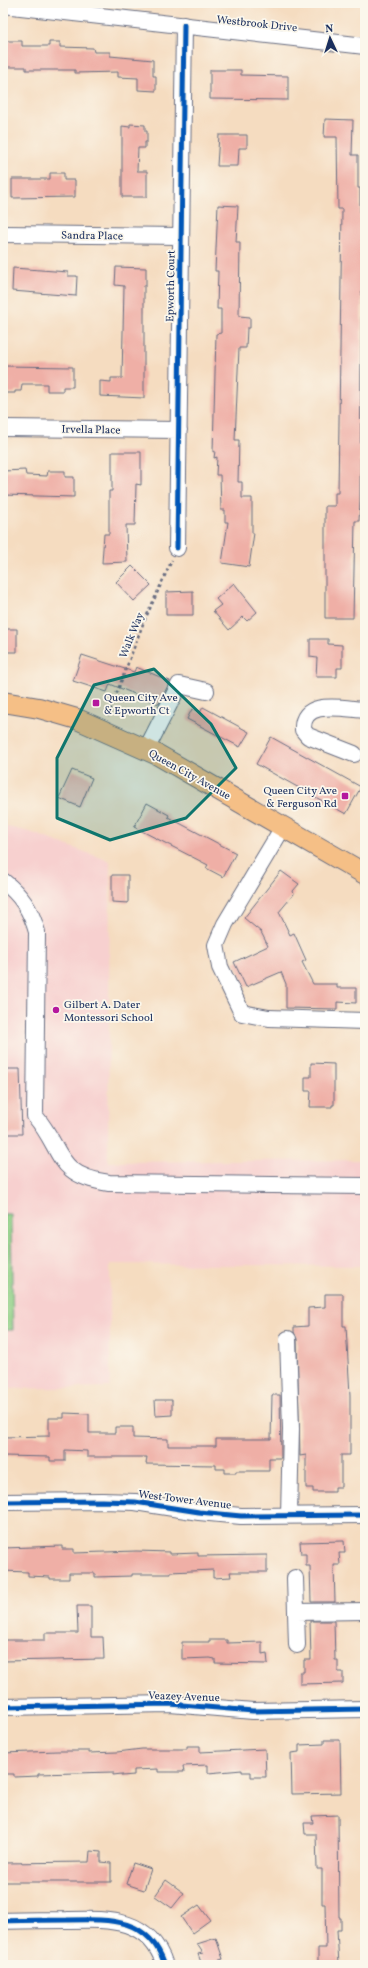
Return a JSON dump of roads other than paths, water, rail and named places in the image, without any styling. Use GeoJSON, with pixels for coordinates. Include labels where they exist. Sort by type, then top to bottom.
{"type":"FeatureCollection","features":[{"type":"Feature","properties":{"kind":"main road","name":"Queen City Avenue"},"geometry":{"type":"LineString","coordinates":[[3,702],[39,708],[69,717],[103,730],[146,750],[365,874]]}},
{"type":"Feature","properties":{"kind":"street","name":"Westbrook Drive"},"geometry":{"type":"LineString","coordinates":[[3,5],[365,46]]}},
{"type":"Feature","properties":{"kind":"street","name":"Epworth Court"},"geometry":{"type":"LineString","coordinates":[[177,548],[184,25]]}},
{"type":"Feature","properties":{"kind":"street","name":"Sandra Place"},"geometry":{"type":"LineString","coordinates":[[3,234],[181,236]]}},
{"type":"Feature","properties":{"kind":"street","name":"Irvella Place"},"geometry":{"type":"LineString","coordinates":[[3,428],[179,430]]}},
{"type":"Feature","properties":{"kind":"street"},"geometry":{"type":"LineString","coordinates":[[146,750],[179,685],[206,691]]}},
{"type":"Feature","properties":{"kind":"street"},"geometry":{"type":"LineString","coordinates":[[354,754],[308,736],[303,730],[302,724],[304,717],[314,709],[324,707],[365,710]]}},
{"type":"Feature","properties":{"kind":"street"},"geometry":{"type":"LineString","coordinates":[[283,827],[225,924],[216,945],[220,968],[242,1013],[269,1018],[365,1021]]}},
{"type":"Feature","properties":{"kind":"street"},"geometry":{"type":"LineString","coordinates":[[3,881],[25,902],[33,917],[37,932],[35,1116],[46,1129],[59,1156],[69,1168],[79,1175],[95,1181],[109,1183],[365,1186]]}},
{"type":"Feature","properties":{"kind":"street"},"geometry":{"type":"LineString","coordinates":[[288,1339],[291,1429],[289,1515]]}},
{"type":"Feature","properties":{"kind":"street","name":"West Tower Avenue"},"geometry":{"type":"LineString","coordinates":[[3,1502],[135,1502],[199,1512],[241,1516],[365,1515]]}},
{"type":"Feature","properties":{"kind":"street"},"geometry":{"type":"LineString","coordinates":[[295,1578],[297,1645]]}},
{"type":"Feature","properties":{"kind":"street"},"geometry":{"type":"LineString","coordinates":[[296,1612],[365,1610]]}},
{"type":"Feature","properties":{"kind":"street","name":"Veazey Avenue"},"geometry":{"type":"LineString","coordinates":[[3,1707],[170,1704],[253,1710],[365,1709]]}},
{"type":"Feature","properties":{"kind":"street"},"geometry":{"type":"LineString","coordinates":[[3,1921],[115,1920],[138,1929],[149,1937],[162,1956],[165,1965]]}},
{"type":"Feature","properties":{"kind":"place","name":"Queen City Ave & Epworth Ct"},"geometry":{"type":"Point","coordinates":[96,703]}},
{"type":"Feature","properties":{"kind":"place","name":"Queen City Ave & Ferguson Rd"},"geometry":{"type":"Point","coordinates":[345,796]}},
{"type":"Feature","properties":{"kind":"place","name":"Gilbert A. Dater Montessori School"},"geometry":{"type":"Point","coordinates":[56,1010]}}]}
